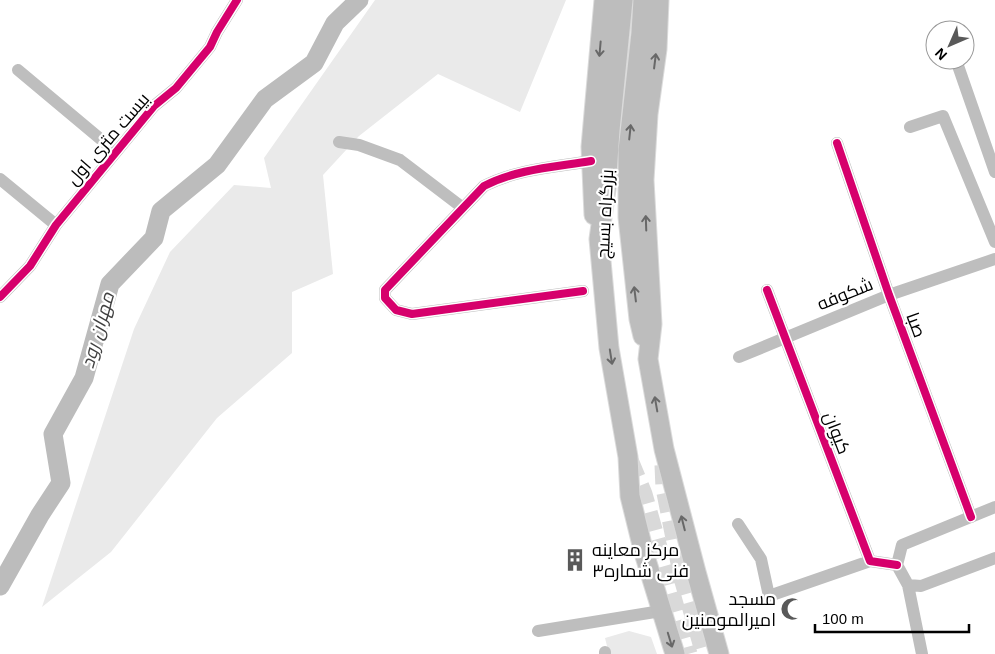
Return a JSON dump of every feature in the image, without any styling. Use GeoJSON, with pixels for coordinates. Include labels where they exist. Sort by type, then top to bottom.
{"type":"FeatureCollection","features":[{"type":"Feature","properties":{"kind":"highway"},"geometry":{"type":"LineString","coordinates":[[599,239],[593,209],[591,147],[604,0]]}},
{"type":"Feature","properties":{"kind":"highway","name":"بزرگراه بسیج"},"geometry":{"type":"LineString","coordinates":[[623,0],[606,189],[599,239],[610,348],[628,457],[630,496],[644,553],[675,654]]}},
{"type":"Feature","properties":{"kind":"highway","name":"بزرگراه بسیج"},"geometry":{"type":"LineString","coordinates":[[643,0],[628,151],[628,217],[638,319],[648,359]]}},
{"type":"Feature","properties":{"kind":"highway"},"geometry":{"type":"LineString","coordinates":[[659,0],[657,49],[648,114],[644,180],[652,324],[648,359],[664,449],[719,654]]}},
{"type":"Feature","properties":{"kind":"street","name":"بیست متری اول"},"geometry":{"type":"LineString","coordinates":[[2,291],[30,266],[56,224],[154,106],[176,88],[210,48],[217,32],[237,0]]}},
{"type":"Feature","properties":{"kind":"street"},"geometry":{"type":"LineString","coordinates":[[18,70],[116,152]]}},
{"type":"Feature","properties":{"kind":"street"},"geometry":{"type":"LineString","coordinates":[[959,70],[995,172]]}},
{"type":"Feature","properties":{"kind":"street"},"geometry":{"type":"LineString","coordinates":[[910,127],[943,116],[995,242]]}},
{"type":"Feature","properties":{"kind":"street"},"geometry":{"type":"LineString","coordinates":[[339,142],[359,145],[400,160],[463,208]]}},
{"type":"Feature","properties":{"kind":"street","name":"صبا"},"geometry":{"type":"LineString","coordinates":[[837,143],[890,296],[971,517]]}},
{"type":"Feature","properties":{"kind":"street"},"geometry":{"type":"LineString","coordinates":[[583,291],[412,314],[396,310],[385,298],[385,290],[484,186],[501,177],[591,161]]}},
{"type":"Feature","properties":{"kind":"street"},"geometry":{"type":"LineString","coordinates":[[0,179],[56,224]]}},
{"type":"Feature","properties":{"kind":"street","name":"شکوفه"},"geometry":{"type":"LineString","coordinates":[[739,356],[890,296],[995,259]]}},
{"type":"Feature","properties":{"kind":"street","name":"کیوان"},"geometry":{"type":"LineString","coordinates":[[766,290],[870,561]]}},
{"type":"Feature","properties":{"kind":"street"},"geometry":{"type":"LineString","coordinates":[[922,654],[908,585],[897,565],[902,545],[995,507]]}},
{"type":"Feature","properties":{"kind":"street"},"geometry":{"type":"LineString","coordinates":[[738,524],[761,559],[769,596],[870,561],[897,565]]}},
{"type":"Feature","properties":{"kind":"street"},"geometry":{"type":"LineString","coordinates":[[908,585],[921,586],[995,558]]}},
{"type":"Feature","properties":{"kind":"street"},"geometry":{"type":"LineString","coordinates":[[538,631],[661,611]]}},
{"type":"Feature","properties":{"kind":"shaded area"},"geometry":{"type":"Polygon","coordinates":[[[375,0],[566,0],[520,112],[438,74],[359,136],[323,175],[333,274],[292,292],[292,353],[217,418],[111,552],[42,607],[134,329],[170,252],[234,185],[271,188],[264,158],[375,0]]]}},
{"type":"Feature","properties":{"kind":"shaded area"},"geometry":{"type":"Polygon","coordinates":[[[629,631],[651,637],[657,654],[609,654],[605,638],[629,631]]]}},
{"type":"Feature","properties":{"kind":"waterway","name":"مهران رود"},"geometry":{"type":"LineString","coordinates":[[0,586],[40,515],[61,483],[53,434],[84,378],[110,284],[154,238],[161,211],[217,165],[265,99],[314,63],[335,23],[359,0]]}},
{"type":"Feature","properties":{"kind":"tunnel"},"geometry":{"type":"LineString","coordinates":[[629,460],[643,494],[688,654]]}},
{"type":"Feature","properties":{"kind":"tunnel"},"geometry":{"type":"LineString","coordinates":[[664,465],[665,488],[683,578],[705,654]]}},
{"type":"Feature","properties":{"kind":"cycle path"},"geometry":{"type":"LineString","coordinates":[[0,297],[30,266],[56,225],[154,106],[176,88],[210,47],[237,0]]}},
{"type":"Feature","properties":{"kind":"cycle path"},"geometry":{"type":"LineString","coordinates":[[837,143],[889,295],[971,517]]}},
{"type":"Feature","properties":{"kind":"cycle path"},"geometry":{"type":"LineString","coordinates":[[583,291],[412,314],[396,310],[385,298],[385,290],[484,186],[523,172],[591,161]]}},
{"type":"Feature","properties":{"kind":"cycle path"},"geometry":{"type":"LineString","coordinates":[[767,290],[870,561],[897,565]]}},
{"type":"Feature","properties":{"kind":"place","name":"مرکز معاینه فنی شماره۳"},"geometry":{"type":"Point","coordinates":[575,560]}},
{"type":"Feature","properties":{"kind":"place","name":"مسجد امیرالمومنین"},"geometry":{"type":"Point","coordinates":[792,609]}}]}
